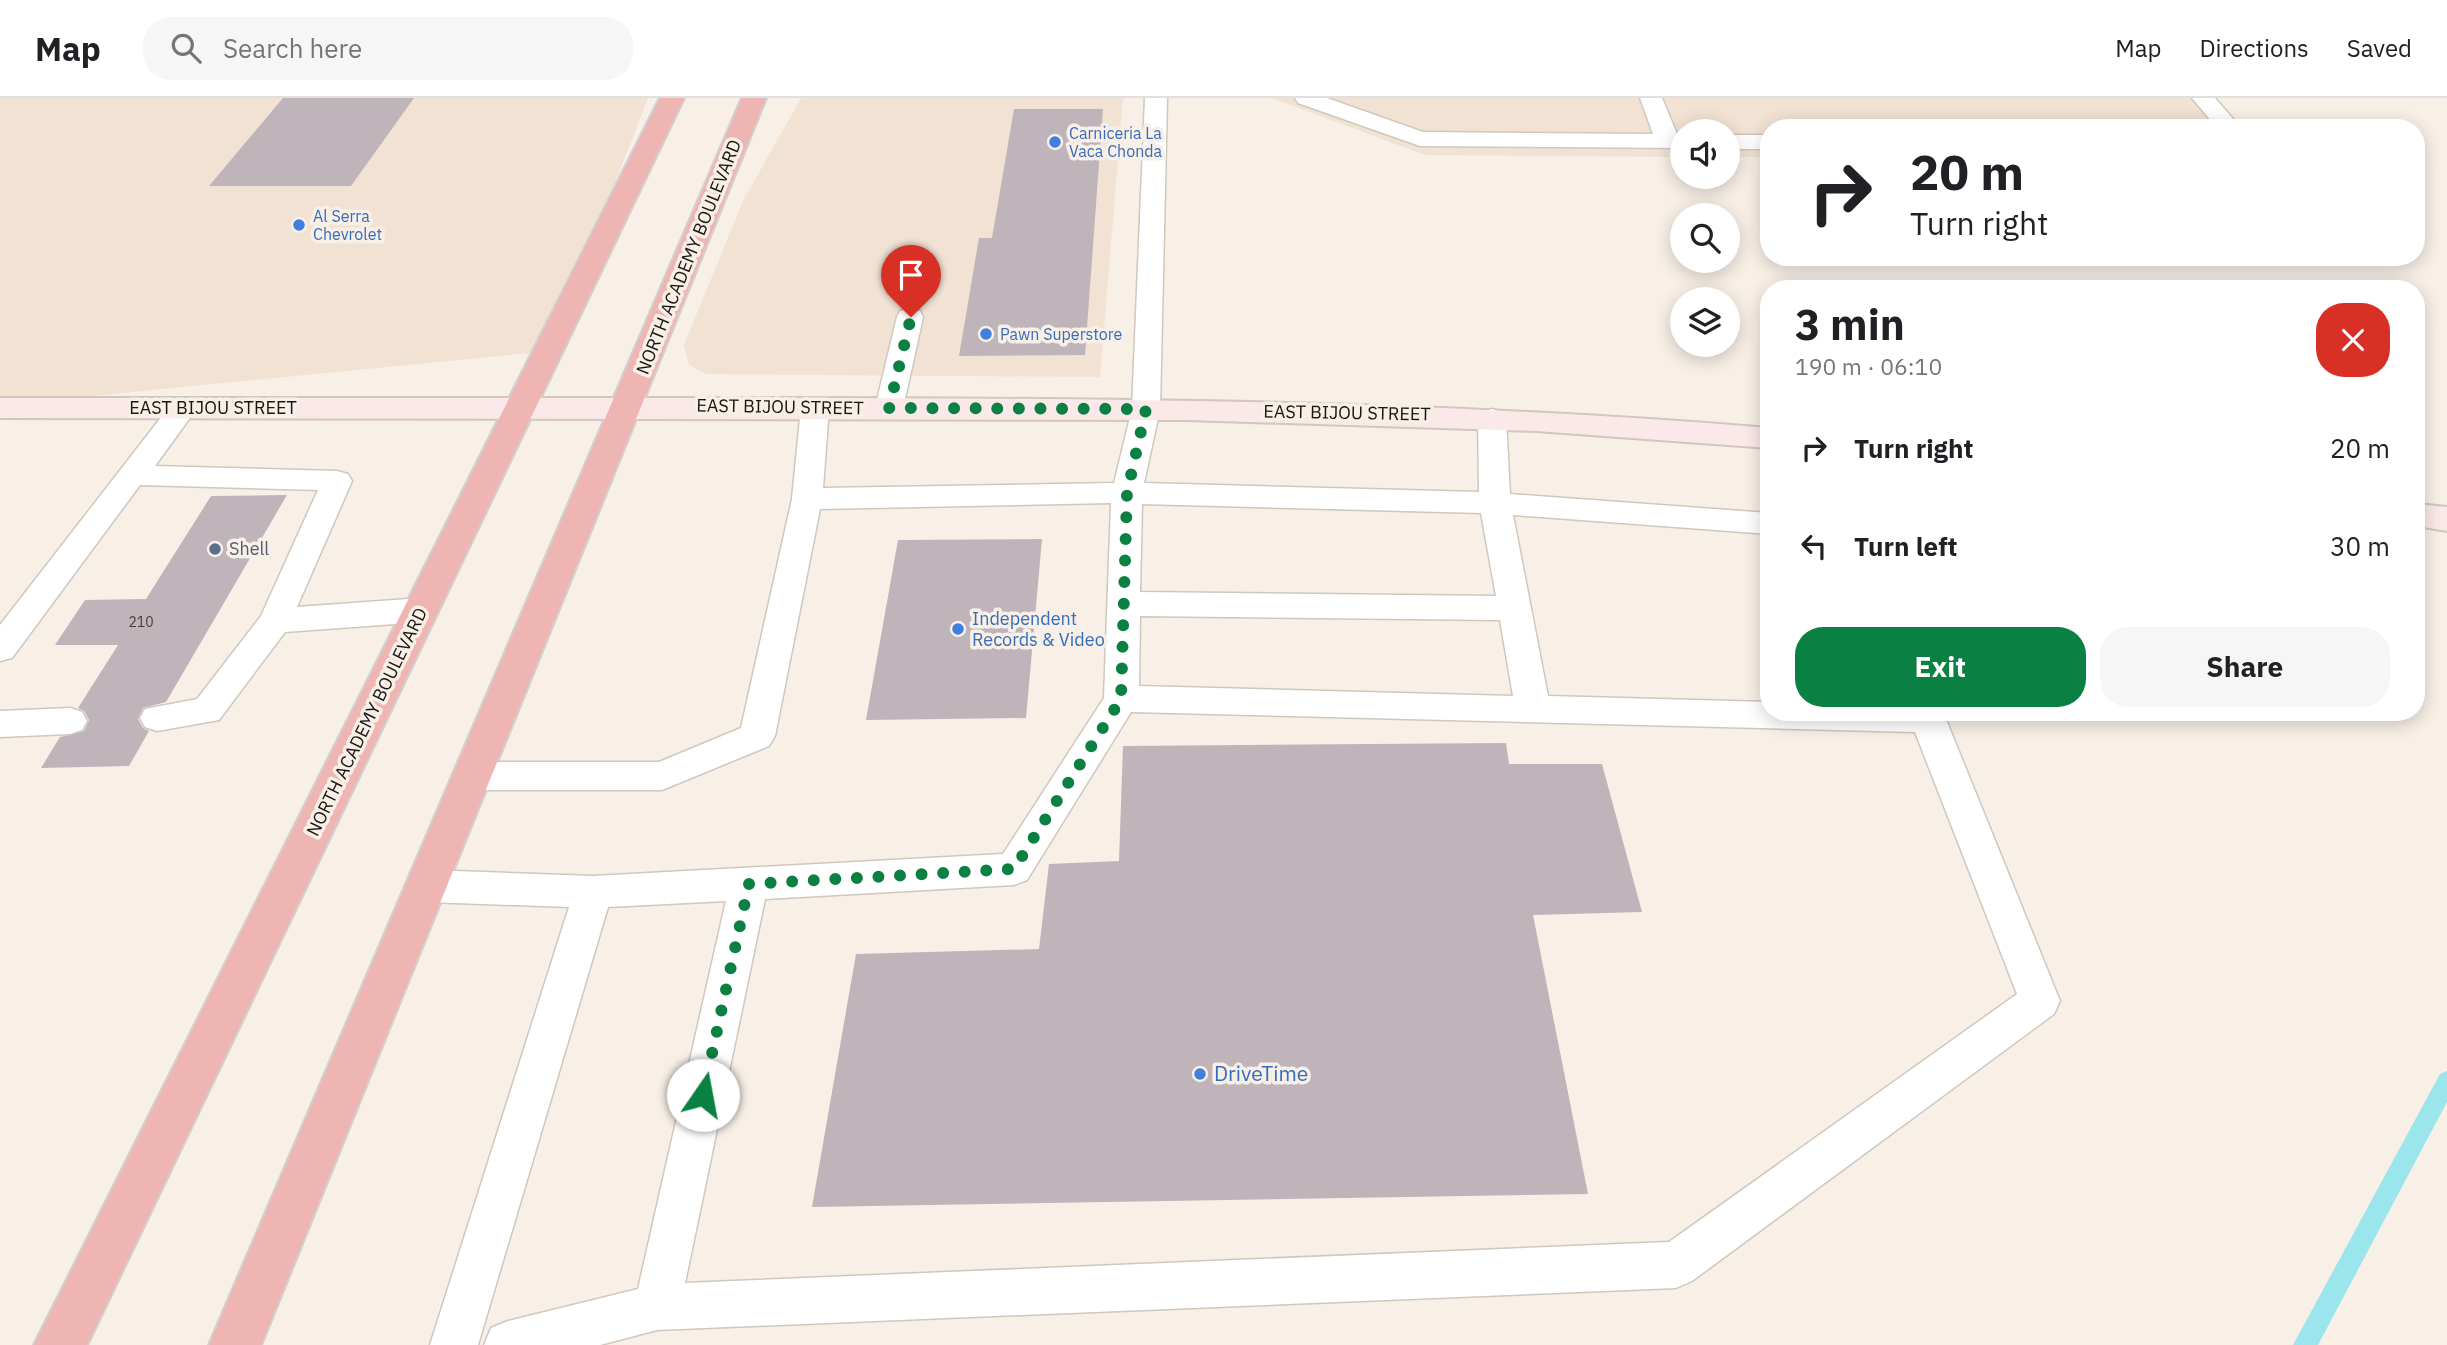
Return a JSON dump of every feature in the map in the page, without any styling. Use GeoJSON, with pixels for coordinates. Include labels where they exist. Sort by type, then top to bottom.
{"type":"FeatureCollection","features":[{"type":"Feature","properties":{"kind":"highway","name":"NORTH ACADEMY BOULEVARD"},"geometry":{"type":"LineString","coordinates":[[60,1345],[672,98]]}},
{"type":"Feature","properties":{"kind":"highway","name":"NORTH ACADEMY BOULEVARD"},"geometry":{"type":"LineString","coordinates":[[234,1345],[628,407],[754,98]]}},
{"type":"Feature","properties":{"kind":"street","name":"EAST BIJOU STREET"},"geometry":{"type":"LineString","coordinates":[[0,408],[1146,409],[1612,423],[1760,437]]}},
{"type":"Feature","properties":{"kind":"street"},"geometry":{"type":"LineString","coordinates":[[2425,516],[2447,519]]}},
{"type":"Feature","properties":{"kind":"lane"},"geometry":{"type":"LineString","coordinates":[[427,886],[593,892],[1014,869],[1121,699],[1127,493],[1146,409],[1156,98]]}},
{"type":"Feature","properties":{"kind":"lane"},"geometry":{"type":"LineString","coordinates":[[1306,98],[1420,139],[1670,141]]}},
{"type":"Feature","properties":{"kind":"lane"},"geometry":{"type":"LineString","coordinates":[[1651,98],[1670,132]]}},
{"type":"Feature","properties":{"kind":"lane"},"geometry":{"type":"LineString","coordinates":[[2203,98],[2222,119]]}},
{"type":"Feature","properties":{"kind":"lane"},"geometry":{"type":"LineString","coordinates":[[1740,142],[1760,142]]}},
{"type":"Feature","properties":{"kind":"lane"},"geometry":{"type":"LineString","coordinates":[[889,408],[911,317]]}},
{"type":"Feature","properties":{"kind":"lane"},"geometry":{"type":"LineString","coordinates":[[0,649],[183,408]]}},
{"type":"Feature","properties":{"kind":"lane"},"geometry":{"type":"LineString","coordinates":[[474,776],[662,776],[757,736],[807,499],[815,408]]}},
{"type":"Feature","properties":{"kind":"lane"},"geometry":{"type":"LineString","coordinates":[[1492,418],[1495,503],[1533,709]]}},
{"type":"Feature","properties":{"kind":"lane"},"geometry":{"type":"LineString","coordinates":[[132,475],[337,481],[275,621],[207,711],[157,718]]}},
{"type":"Feature","properties":{"kind":"lane"},"geometry":{"type":"LineString","coordinates":[[807,499],[1127,493],[1495,503],[1760,522]]}},
{"type":"Feature","properties":{"kind":"lane"},"geometry":{"type":"LineString","coordinates":[[1124,604],[1514,608]]}},
{"type":"Feature","properties":{"kind":"lane"},"geometry":{"type":"LineString","coordinates":[[275,621],[422,610]]}},
{"type":"Feature","properties":{"kind":"lane"},"geometry":{"type":"LineString","coordinates":[[1121,699],[1760,713]]}},
{"type":"Feature","properties":{"kind":"lane"},"geometry":{"type":"LineString","coordinates":[[0,724],[70,721]]}},
{"type":"Feature","properties":{"kind":"lane"},"geometry":{"type":"LineString","coordinates":[[508,1345],[657,1307],[1676,1265],[2040,1001],[1928,721]]}},
{"type":"Feature","properties":{"kind":"lane"},"geometry":{"type":"LineString","coordinates":[[657,1307],[749,884]]}},
{"type":"Feature","properties":{"kind":"lane"},"geometry":{"type":"LineString","coordinates":[[454,1345],[593,892]]}},
{"type":"Feature","properties":{"kind":"shaded area","name":"Al Serra Chevrolet"},"geometry":{"type":"Polygon","coordinates":[[[0,98],[648,98],[550,351],[0,405],[0,98]]]}},
{"type":"Feature","properties":{"kind":"shaded area"},"geometry":{"type":"Polygon","coordinates":[[[801,98],[1123,98],[1100,377],[706,374],[689,365],[684,345],[743,201],[801,98]]]}},
{"type":"Feature","properties":{"kind":"shaded area"},"geometry":{"type":"Polygon","coordinates":[[[1272,98],[2206,98],[2223,119],[1760,119],[1760,157],[1740,157],[1740,119],[1670,119],[1670,157],[1425,155],[1272,98]]]}},
{"type":"Feature","properties":{"kind":"building"},"geometry":{"type":"Polygon","coordinates":[[[283,98],[414,98],[351,186],[209,186],[283,98]]]}},
{"type":"Feature","properties":{"kind":"building"},"geometry":{"type":"Polygon","coordinates":[[[1014,109],[1103,109],[1085,355],[959,356],[979,238],[992,238],[1014,109]]]}},
{"type":"Feature","properties":{"kind":"building"},"geometry":{"type":"Polygon","coordinates":[[[287,495],[166,702],[143,708],[138,719],[143,728],[149,731],[129,766],[41,768],[60,737],[84,731],[89,720],[84,711],[78,708],[118,645],[55,645],[85,600],[146,599],[211,496],[287,495]]]}},
{"type":"Feature","properties":{"kind":"building","name":"Independent Records & Video"},"geometry":{"type":"Polygon","coordinates":[[[1042,539],[1026,718],[866,720],[898,540],[1042,539]]]}},
{"type":"Feature","properties":{"kind":"building","name":"DriveTime"},"geometry":{"type":"Polygon","coordinates":[[[1506,743],[1509,764],[1602,764],[1642,912],[1533,915],[1588,1194],[812,1207],[856,954],[1039,949],[1049,864],[1119,861],[1123,746],[1506,743]]]}},
{"type":"Feature","properties":{"kind":"waterway"},"geometry":{"type":"LineString","coordinates":[[2305,1345],[2447,1081]]}},
{"type":"Feature","properties":{"kind":"place","name":"Carniceria La Vaca Chonda"},"geometry":{"type":"Point","coordinates":[1055,142]}},
{"type":"Feature","properties":{"kind":"place","name":"Al Serra Chevrolet"},"geometry":{"type":"Point","coordinates":[299,225]}},
{"type":"Feature","properties":{"kind":"place","name":"Pawn Superstore"},"geometry":{"type":"Point","coordinates":[986,334]}},
{"type":"Feature","properties":{"kind":"place","name":"Shell"},"geometry":{"type":"Point","coordinates":[215,549]}},
{"type":"Feature","properties":{"kind":"place","name":"Independent Records & Video"},"geometry":{"type":"Point","coordinates":[958,629]}},
{"type":"Feature","properties":{"kind":"place","name":"DriveTime"},"geometry":{"type":"Point","coordinates":[1200,1074]}},
{"type":"Feature","properties":{"kind":"route"},"geometry":{"type":"LineString","coordinates":[[703,1095],[749,884],[1014,869],[1121,699],[1127,493],[1146,409],[889,408],[911,317]]}}]}
